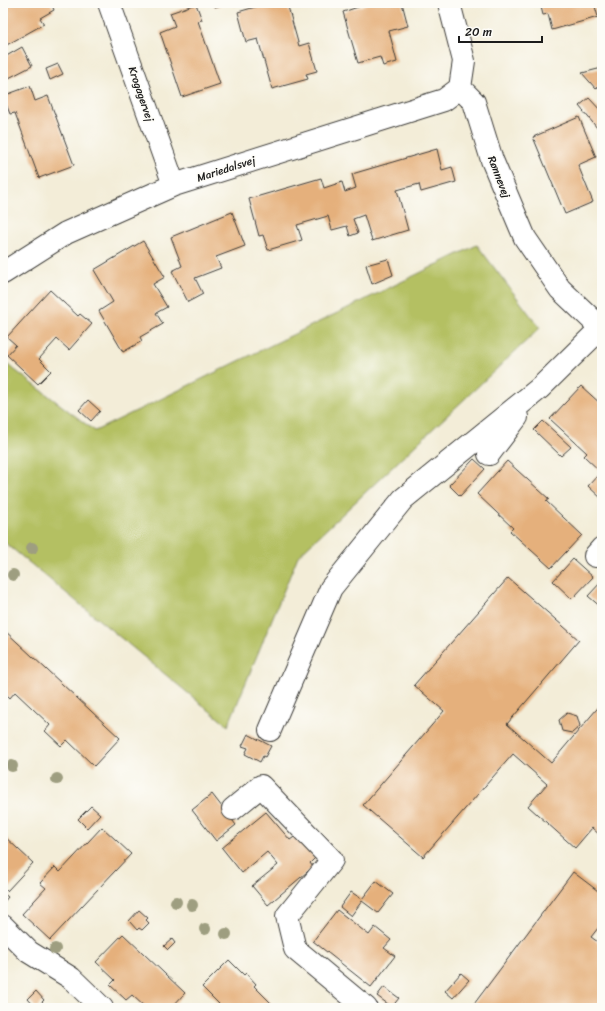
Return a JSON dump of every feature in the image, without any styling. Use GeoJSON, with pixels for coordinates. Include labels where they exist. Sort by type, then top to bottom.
{"type":"FeatureCollection","features":[{"type":"Feature","properties":{"kind":"street","name":"Krogagervej"},"geometry":{"type":"LineString","coordinates":[[109,3],[174,185]]}},
{"type":"Feature","properties":{"kind":"street"},"geometry":{"type":"LineString","coordinates":[[448,3],[464,61],[460,88]]}},
{"type":"Feature","properties":{"kind":"street","name":"Mariedalsvej"},"geometry":{"type":"LineString","coordinates":[[3,273],[66,233],[174,185],[444,100],[460,88]]}},
{"type":"Feature","properties":{"kind":"street","name":"Rønnevej"},"geometry":{"type":"LineString","coordinates":[[460,88],[474,102],[492,160],[525,238],[560,289],[602,329]]}},
{"type":"Feature","properties":{"kind":"street"},"geometry":{"type":"LineString","coordinates":[[270,730],[331,588],[403,499],[540,388],[602,329]]}},
{"type":"Feature","properties":{"kind":"street"},"geometry":{"type":"LineString","coordinates":[[489,454],[540,388]]}},
{"type":"Feature","properties":{"kind":"street"},"geometry":{"type":"LineString","coordinates":[[233,809],[261,786],[332,860],[287,916],[295,949],[366,1008]]}},
{"type":"Feature","properties":{"kind":"street"},"geometry":{"type":"LineString","coordinates":[[3,926],[29,952],[71,978],[102,1008]]}},
{"type":"Feature","properties":{"kind":"green space"},"geometry":{"type":"Polygon","coordinates":[[[477,245],[540,328],[298,556],[228,726],[3,541],[3,361],[95,431],[477,245]]]}},
{"type":"Feature","properties":{"kind":"building"},"geometry":{"type":"Polygon","coordinates":[[[3,3],[51,3],[54,10],[40,18],[44,24],[3,47],[3,3]]]}},
{"type":"Feature","properties":{"kind":"building"},"geometry":{"type":"Polygon","coordinates":[[[214,3],[227,3],[215,7],[214,3]]]}},
{"type":"Feature","properties":{"kind":"building"},"geometry":{"type":"Polygon","coordinates":[[[233,3],[244,3],[234,6],[233,3]]]}},
{"type":"Feature","properties":{"kind":"building"},"geometry":{"type":"Polygon","coordinates":[[[269,3],[287,3],[299,46],[309,43],[317,71],[306,74],[308,79],[272,89],[258,39],[246,42],[238,12],[269,3]]]}},
{"type":"Feature","properties":{"kind":"building"},"geometry":{"type":"Polygon","coordinates":[[[370,3],[402,3],[408,26],[389,31],[397,62],[383,66],[380,57],[358,63],[343,12],[370,3]]]}},
{"type":"Feature","properties":{"kind":"building"},"geometry":{"type":"Polygon","coordinates":[[[540,3],[594,3],[598,17],[552,30],[548,14],[543,15],[540,3]]]}},
{"type":"Feature","properties":{"kind":"building"},"geometry":{"type":"Polygon","coordinates":[[[196,4],[202,20],[198,21],[220,84],[182,97],[160,32],[175,26],[170,13],[196,4]]]}},
{"type":"Feature","properties":{"kind":"building"},"geometry":{"type":"Polygon","coordinates":[[[22,47],[32,66],[3,81],[3,58],[22,47]]]}},
{"type":"Feature","properties":{"kind":"building"},"geometry":{"type":"Polygon","coordinates":[[[58,64],[63,74],[50,80],[46,69],[58,64]]]}},
{"type":"Feature","properties":{"kind":"building"},"geometry":{"type":"Polygon","coordinates":[[[602,68],[602,84],[596,89],[582,73],[602,68]]]}},
{"type":"Feature","properties":{"kind":"building"},"geometry":{"type":"Polygon","coordinates":[[[30,86],[35,101],[48,96],[74,165],[39,178],[15,113],[10,114],[3,96],[30,86]]]}},
{"type":"Feature","properties":{"kind":"building"},"geometry":{"type":"Polygon","coordinates":[[[589,98],[602,112],[602,134],[579,106],[589,98]]]}},
{"type":"Feature","properties":{"kind":"building"},"geometry":{"type":"Polygon","coordinates":[[[3,111],[7,122],[3,123],[3,111]]]}},
{"type":"Feature","properties":{"kind":"building"},"geometry":{"type":"Polygon","coordinates":[[[579,117],[596,157],[578,165],[593,202],[565,214],[533,137],[579,117]]]}},
{"type":"Feature","properties":{"kind":"building"},"geometry":{"type":"Polygon","coordinates":[[[437,149],[442,170],[452,167],[456,182],[421,192],[419,184],[397,190],[408,230],[372,241],[364,215],[353,219],[358,233],[350,236],[347,226],[332,230],[328,216],[297,225],[302,240],[268,250],[263,235],[259,236],[249,199],[321,178],[324,188],[342,182],[345,192],[356,188],[352,174],[437,149]]]}},
{"type":"Feature","properties":{"kind":"building"},"geometry":{"type":"Polygon","coordinates":[[[232,212],[245,246],[216,257],[221,268],[195,278],[203,294],[188,302],[172,271],[182,266],[171,237],[232,212]]]}},
{"type":"Feature","properties":{"kind":"building"},"geometry":{"type":"Polygon","coordinates":[[[143,241],[165,277],[153,284],[167,307],[156,313],[163,324],[140,337],[142,341],[123,352],[99,311],[113,302],[94,270],[143,241]]]}},
{"type":"Feature","properties":{"kind":"building"},"geometry":{"type":"Polygon","coordinates":[[[388,259],[393,275],[372,284],[366,265],[388,259]]]}},
{"type":"Feature","properties":{"kind":"building"},"geometry":{"type":"Polygon","coordinates":[[[50,290],[78,316],[80,314],[92,324],[69,350],[57,339],[39,359],[51,371],[38,384],[7,355],[16,345],[7,337],[50,290]]]}},
{"type":"Feature","properties":{"kind":"building"},"geometry":{"type":"Polygon","coordinates":[[[581,386],[602,405],[602,473],[584,456],[587,453],[550,419],[581,386]]]}},
{"type":"Feature","properties":{"kind":"building"},"geometry":{"type":"Polygon","coordinates":[[[88,400],[100,411],[91,421],[79,410],[88,400]]]}},
{"type":"Feature","properties":{"kind":"building"},"geometry":{"type":"Polygon","coordinates":[[[543,421],[571,447],[561,456],[534,430],[543,421]]]}},
{"type":"Feature","properties":{"kind":"building"},"geometry":{"type":"Polygon","coordinates":[[[474,459],[485,469],[460,496],[449,485],[474,459]]]}},
{"type":"Feature","properties":{"kind":"building"},"geometry":{"type":"Polygon","coordinates":[[[507,461],[549,499],[546,501],[582,535],[551,568],[510,531],[513,528],[477,494],[507,461]]]}},
{"type":"Feature","properties":{"kind":"building"},"geometry":{"type":"Polygon","coordinates":[[[598,475],[602,479],[602,499],[588,486],[598,475]]]}},
{"type":"Feature","properties":{"kind":"building"},"geometry":{"type":"Polygon","coordinates":[[[573,559],[593,577],[572,599],[553,581],[573,559]]]}},
{"type":"Feature","properties":{"kind":"building"},"geometry":{"type":"Polygon","coordinates":[[[508,578],[579,640],[507,724],[551,763],[602,703],[602,837],[592,828],[575,848],[528,806],[547,784],[513,754],[423,857],[363,805],[444,711],[414,685],[508,578]]]}},
{"type":"Feature","properties":{"kind":"building"},"geometry":{"type":"Polygon","coordinates":[[[602,581],[602,608],[588,596],[602,581]]]}},
{"type":"Feature","properties":{"kind":"building"},"geometry":{"type":"Polygon","coordinates":[[[3,629],[120,738],[94,766],[67,740],[61,746],[45,731],[50,725],[15,692],[10,698],[3,691],[3,629]]]}},
{"type":"Feature","properties":{"kind":"building"},"geometry":{"type":"Polygon","coordinates":[[[567,713],[577,716],[580,726],[572,733],[562,731],[559,720],[567,713]]]}},
{"type":"Feature","properties":{"kind":"building"},"geometry":{"type":"Polygon","coordinates":[[[248,734],[271,746],[265,757],[263,756],[260,762],[245,754],[248,748],[242,746],[248,734]]]}},
{"type":"Feature","properties":{"kind":"building"},"geometry":{"type":"Polygon","coordinates":[[[212,794],[236,825],[216,841],[192,810],[212,794]]]}},
{"type":"Feature","properties":{"kind":"building"},"geometry":{"type":"Polygon","coordinates":[[[91,806],[100,814],[87,828],[78,819],[91,806]]]}},
{"type":"Feature","properties":{"kind":"building"},"geometry":{"type":"Polygon","coordinates":[[[266,812],[290,840],[297,835],[315,858],[310,863],[313,867],[268,905],[252,886],[278,865],[267,852],[242,873],[222,848],[266,812]]]}},
{"type":"Feature","properties":{"kind":"building"},"geometry":{"type":"Polygon","coordinates":[[[102,827],[131,854],[50,940],[22,914],[46,888],[40,883],[55,867],[60,872],[102,827]]]}},
{"type":"Feature","properties":{"kind":"building"},"geometry":{"type":"Polygon","coordinates":[[[3,835],[33,863],[7,891],[3,887],[3,835]]]}},
{"type":"Feature","properties":{"kind":"building"},"geometry":{"type":"Polygon","coordinates":[[[573,872],[602,894],[602,923],[591,937],[602,945],[602,999],[595,1008],[471,1008],[573,872]]]}},
{"type":"Feature","properties":{"kind":"building"},"geometry":{"type":"Polygon","coordinates":[[[376,881],[393,894],[378,913],[362,901],[351,916],[340,907],[351,892],[362,899],[376,881]]]}},
{"type":"Feature","properties":{"kind":"building"},"geometry":{"type":"Polygon","coordinates":[[[3,893],[8,897],[3,903],[3,893]]]}},
{"type":"Feature","properties":{"kind":"building"},"geometry":{"type":"Polygon","coordinates":[[[139,910],[148,918],[146,920],[149,923],[142,930],[139,928],[137,930],[129,921],[139,910]]]}},
{"type":"Feature","properties":{"kind":"building"},"geometry":{"type":"Polygon","coordinates":[[[337,910],[369,935],[375,927],[391,940],[384,948],[395,956],[371,987],[313,941],[337,910]]]}},
{"type":"Feature","properties":{"kind":"building"},"geometry":{"type":"Polygon","coordinates":[[[123,934],[185,993],[171,1008],[146,1008],[132,995],[126,1000],[110,985],[115,980],[96,962],[123,934]]]}},
{"type":"Feature","properties":{"kind":"building"},"geometry":{"type":"Polygon","coordinates":[[[172,939],[175,943],[168,950],[164,946],[172,939]]]}},
{"type":"Feature","properties":{"kind":"building"},"geometry":{"type":"Polygon","coordinates":[[[229,960],[244,975],[246,973],[256,984],[254,986],[276,1008],[217,1008],[220,1005],[202,987],[229,960]]]}},
{"type":"Feature","properties":{"kind":"building"},"geometry":{"type":"Polygon","coordinates":[[[461,973],[469,980],[453,998],[445,991],[461,973]]]}},
{"type":"Feature","properties":{"kind":"building"},"geometry":{"type":"Polygon","coordinates":[[[384,987],[399,998],[392,1007],[377,996],[384,987]]]}},
{"type":"Feature","properties":{"kind":"building"},"geometry":{"type":"Polygon","coordinates":[[[36,991],[44,1000],[36,1008],[28,999],[36,991]]]}}]}
